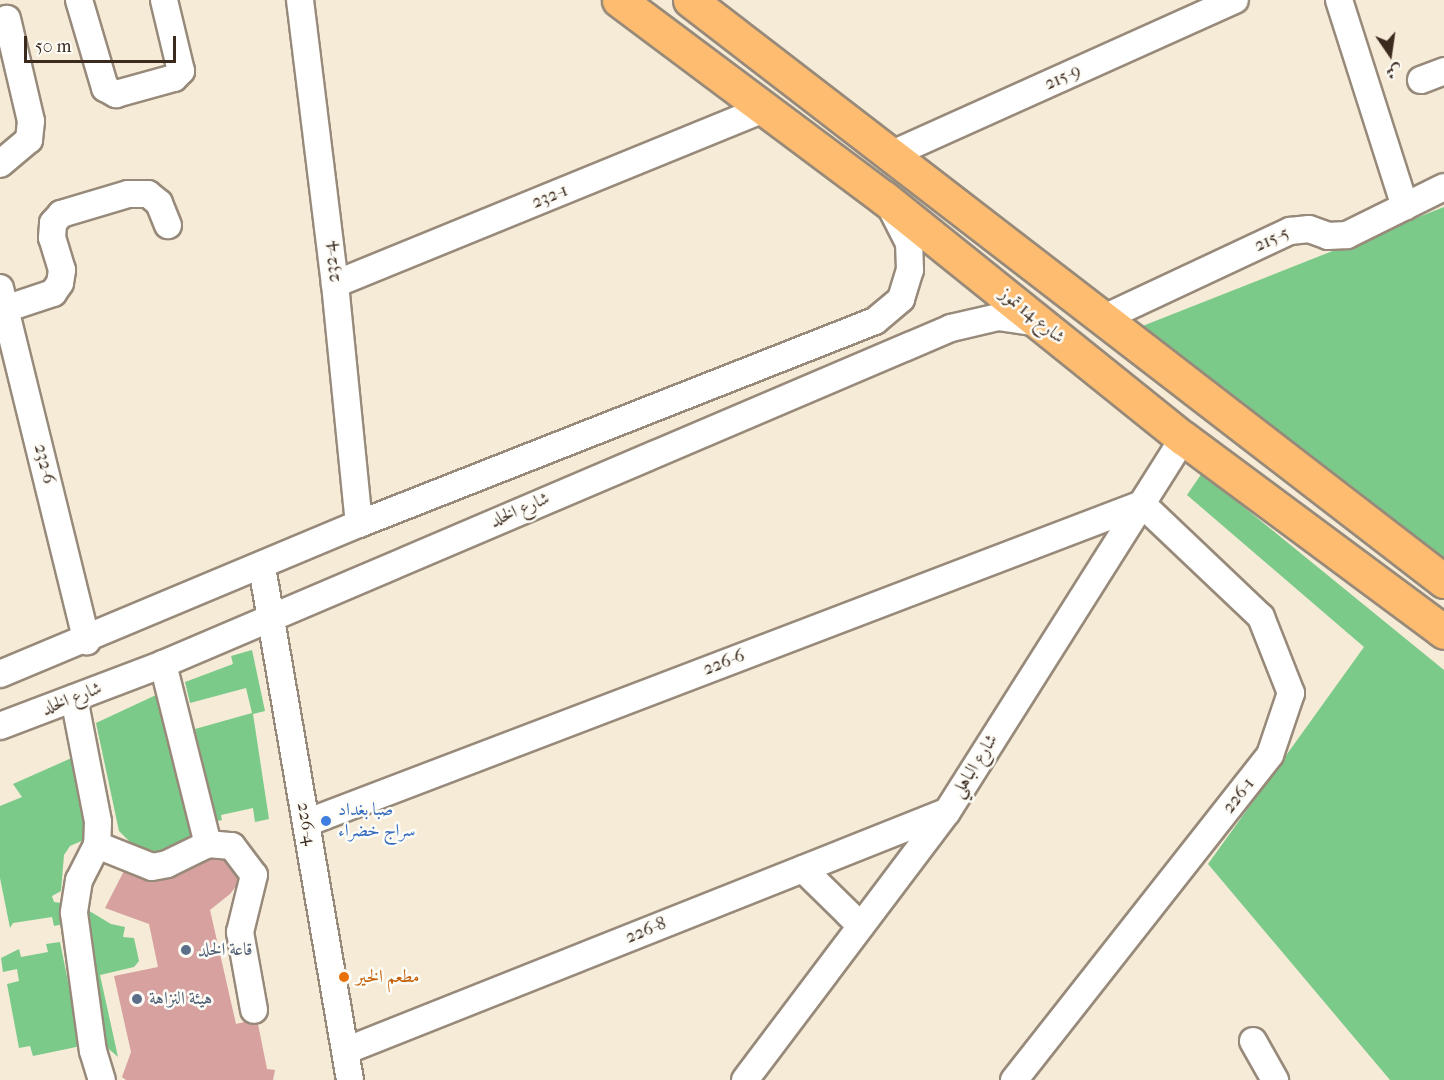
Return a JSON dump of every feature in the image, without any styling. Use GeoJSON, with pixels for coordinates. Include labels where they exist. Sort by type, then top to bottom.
{"type":"FeatureCollection","features":[{"type":"Feature","properties":{"kind":"main road","name":"شارع 14 تموز"},"geometry":{"type":"LineString","coordinates":[[619,0],[884,198],[1183,438],[1444,632]]}},
{"type":"Feature","properties":{"kind":"main road"},"geometry":{"type":"LineString","coordinates":[[690,0],[1102,319],[1439,574]]}},
{"type":"Feature","properties":{"kind":"street"},"geometry":{"type":"LineString","coordinates":[[79,0],[105,88],[116,94],[174,78],[181,72],[181,62],[164,0]]}},
{"type":"Feature","properties":{"kind":"street","name":"232-4"},"geometry":{"type":"LineString","coordinates":[[300,0],[335,284],[359,524]]}},
{"type":"Feature","properties":{"kind":"street","name":"215-9"},"geometry":{"type":"LineString","coordinates":[[890,155],[1235,0]]}},
{"type":"Feature","properties":{"kind":"street"},"geometry":{"type":"LineString","coordinates":[[1339,0],[1405,207]]}},
{"type":"Feature","properties":{"kind":"street"},"geometry":{"type":"LineString","coordinates":[[0,164],[29,140],[31,121],[8,20]]}},
{"type":"Feature","properties":{"kind":"street","name":"232-1"},"geometry":{"type":"LineString","coordinates":[[335,284],[764,109]]}},
{"type":"Feature","properties":{"kind":"street","name":"215-5"},"geometry":{"type":"LineString","coordinates":[[1102,319],[1290,231],[1309,229],[1328,236],[1347,236],[1444,187]]}},
{"type":"Feature","properties":{"kind":"street"},"geometry":{"type":"LineString","coordinates":[[2,295],[53,292],[60,283],[62,270],[52,238],[53,223],[61,214],[129,194],[148,194],[159,203],[168,225]]}},
{"type":"Feature","properties":{"kind":"street"},"geometry":{"type":"LineString","coordinates":[[0,674],[87,641],[359,524],[875,321],[900,299],[910,270],[905,231],[884,198]]}},
{"type":"Feature","properties":{"kind":"street","name":"232-6"},"geometry":{"type":"LineString","coordinates":[[2,295],[87,641]]}},
{"type":"Feature","properties":{"kind":"street","name":"شارع الخلد"},"geometry":{"type":"LineString","coordinates":[[0,726],[163,664],[271,615],[951,328],[998,317],[1043,324]]}},
{"type":"Feature","properties":{"kind":"street","name":"شارع الباهلي"},"geometry":{"type":"LineString","coordinates":[[746,1080],[947,812],[1183,438]]}},
{"type":"Feature","properties":{"kind":"street","name":"226-6"},"geometry":{"type":"LineString","coordinates":[[306,823],[1142,504]]}},
{"type":"Feature","properties":{"kind":"street","name":"226-1"},"geometry":{"type":"LineString","coordinates":[[1014,1080],[1270,755],[1291,693],[1261,617],[1142,504]]}},
{"type":"Feature","properties":{"kind":"street","name":"226-4"},"geometry":{"type":"LineString","coordinates":[[262,567],[350,1080]]}},
{"type":"Feature","properties":{"kind":"street"},"geometry":{"type":"LineString","coordinates":[[163,664],[208,844]]}},
{"type":"Feature","properties":{"kind":"street"},"geometry":{"type":"LineString","coordinates":[[74,698],[98,822],[97,845],[79,880],[74,913],[93,1051],[102,1080]]}},
{"type":"Feature","properties":{"kind":"street","name":"226-8"},"geometry":{"type":"LineString","coordinates":[[345,1051],[947,812]]}},
{"type":"Feature","properties":{"kind":"street"},"geometry":{"type":"LineString","coordinates":[[97,845],[152,867],[175,861],[208,844],[232,846],[251,867],[254,875],[240,932],[254,1010]]}},
{"type":"Feature","properties":{"kind":"street"},"geometry":{"type":"LineString","coordinates":[[803,869],[861,926]]}},
{"type":"Feature","properties":{"kind":"street"},"geometry":{"type":"LineString","coordinates":[[1252,1041],[1275,1080]]}},
{"type":"Feature","properties":{"kind":"green space"},"geometry":{"type":"Polygon","coordinates":[[[1444,207],[1444,564],[1140,327],[1444,207]]]}},
{"type":"Feature","properties":{"kind":"green space"},"geometry":{"type":"Polygon","coordinates":[[[1202,473],[1444,670],[1444,1080],[1390,1080],[1208,864],[1364,647],[1187,495],[1202,473]]]}},
{"type":"Feature","properties":{"kind":"green space"},"geometry":{"type":"Polygon","coordinates":[[[252,650],[265,711],[253,714],[269,819],[255,822],[253,808],[221,815],[222,820],[217,821],[195,729],[252,713],[246,688],[190,703],[185,682],[233,664],[231,656],[252,650]]]}},
{"type":"Feature","properties":{"kind":"green space"},"geometry":{"type":"Polygon","coordinates":[[[156,695],[192,838],[154,857],[139,851],[119,831],[96,723],[156,695]]]}},
{"type":"Feature","properties":{"kind":"green space"},"geometry":{"type":"Polygon","coordinates":[[[76,756],[87,816],[86,839],[70,846],[64,855],[61,891],[52,896],[54,902],[62,903],[63,924],[54,926],[52,917],[13,923],[10,928],[0,878],[0,806],[22,797],[13,784],[76,756]]]}},
{"type":"Feature","properties":{"kind":"green space"},"geometry":{"type":"Polygon","coordinates":[[[86,909],[111,924],[125,927],[123,937],[134,938],[139,961],[134,967],[100,975],[118,1057],[103,1044],[86,909]]]}},
{"type":"Feature","properties":{"kind":"green space"},"geometry":{"type":"Polygon","coordinates":[[[60,942],[81,1046],[33,1056],[30,1046],[19,1048],[7,984],[19,981],[17,969],[3,972],[1,958],[19,949],[21,957],[48,952],[46,944],[60,942]]]}},
{"type":"Feature","properties":{"kind":"building","name":"قاعة الخلد"},"geometry":{"type":"Polygon","coordinates":[[[209,850],[245,875],[230,894],[210,910],[236,1024],[257,1019],[267,1069],[275,1070],[273,1080],[126,1080],[122,1077],[131,1052],[114,976],[158,967],[149,924],[105,908],[126,867],[209,850]]]}},
{"type":"Feature","properties":{"kind":"place","name":"صبا بغداد سراج خضراء"},"geometry":{"type":"Point","coordinates":[326,821]}},
{"type":"Feature","properties":{"kind":"place","name":"قاعة الخلد"},"geometry":{"type":"Point","coordinates":[186,950]}},
{"type":"Feature","properties":{"kind":"place","name":"مطعم الخير"},"geometry":{"type":"Point","coordinates":[344,977]}},
{"type":"Feature","properties":{"kind":"place","name":"هيئة النزاهة"},"geometry":{"type":"Point","coordinates":[137,999]}}]}
